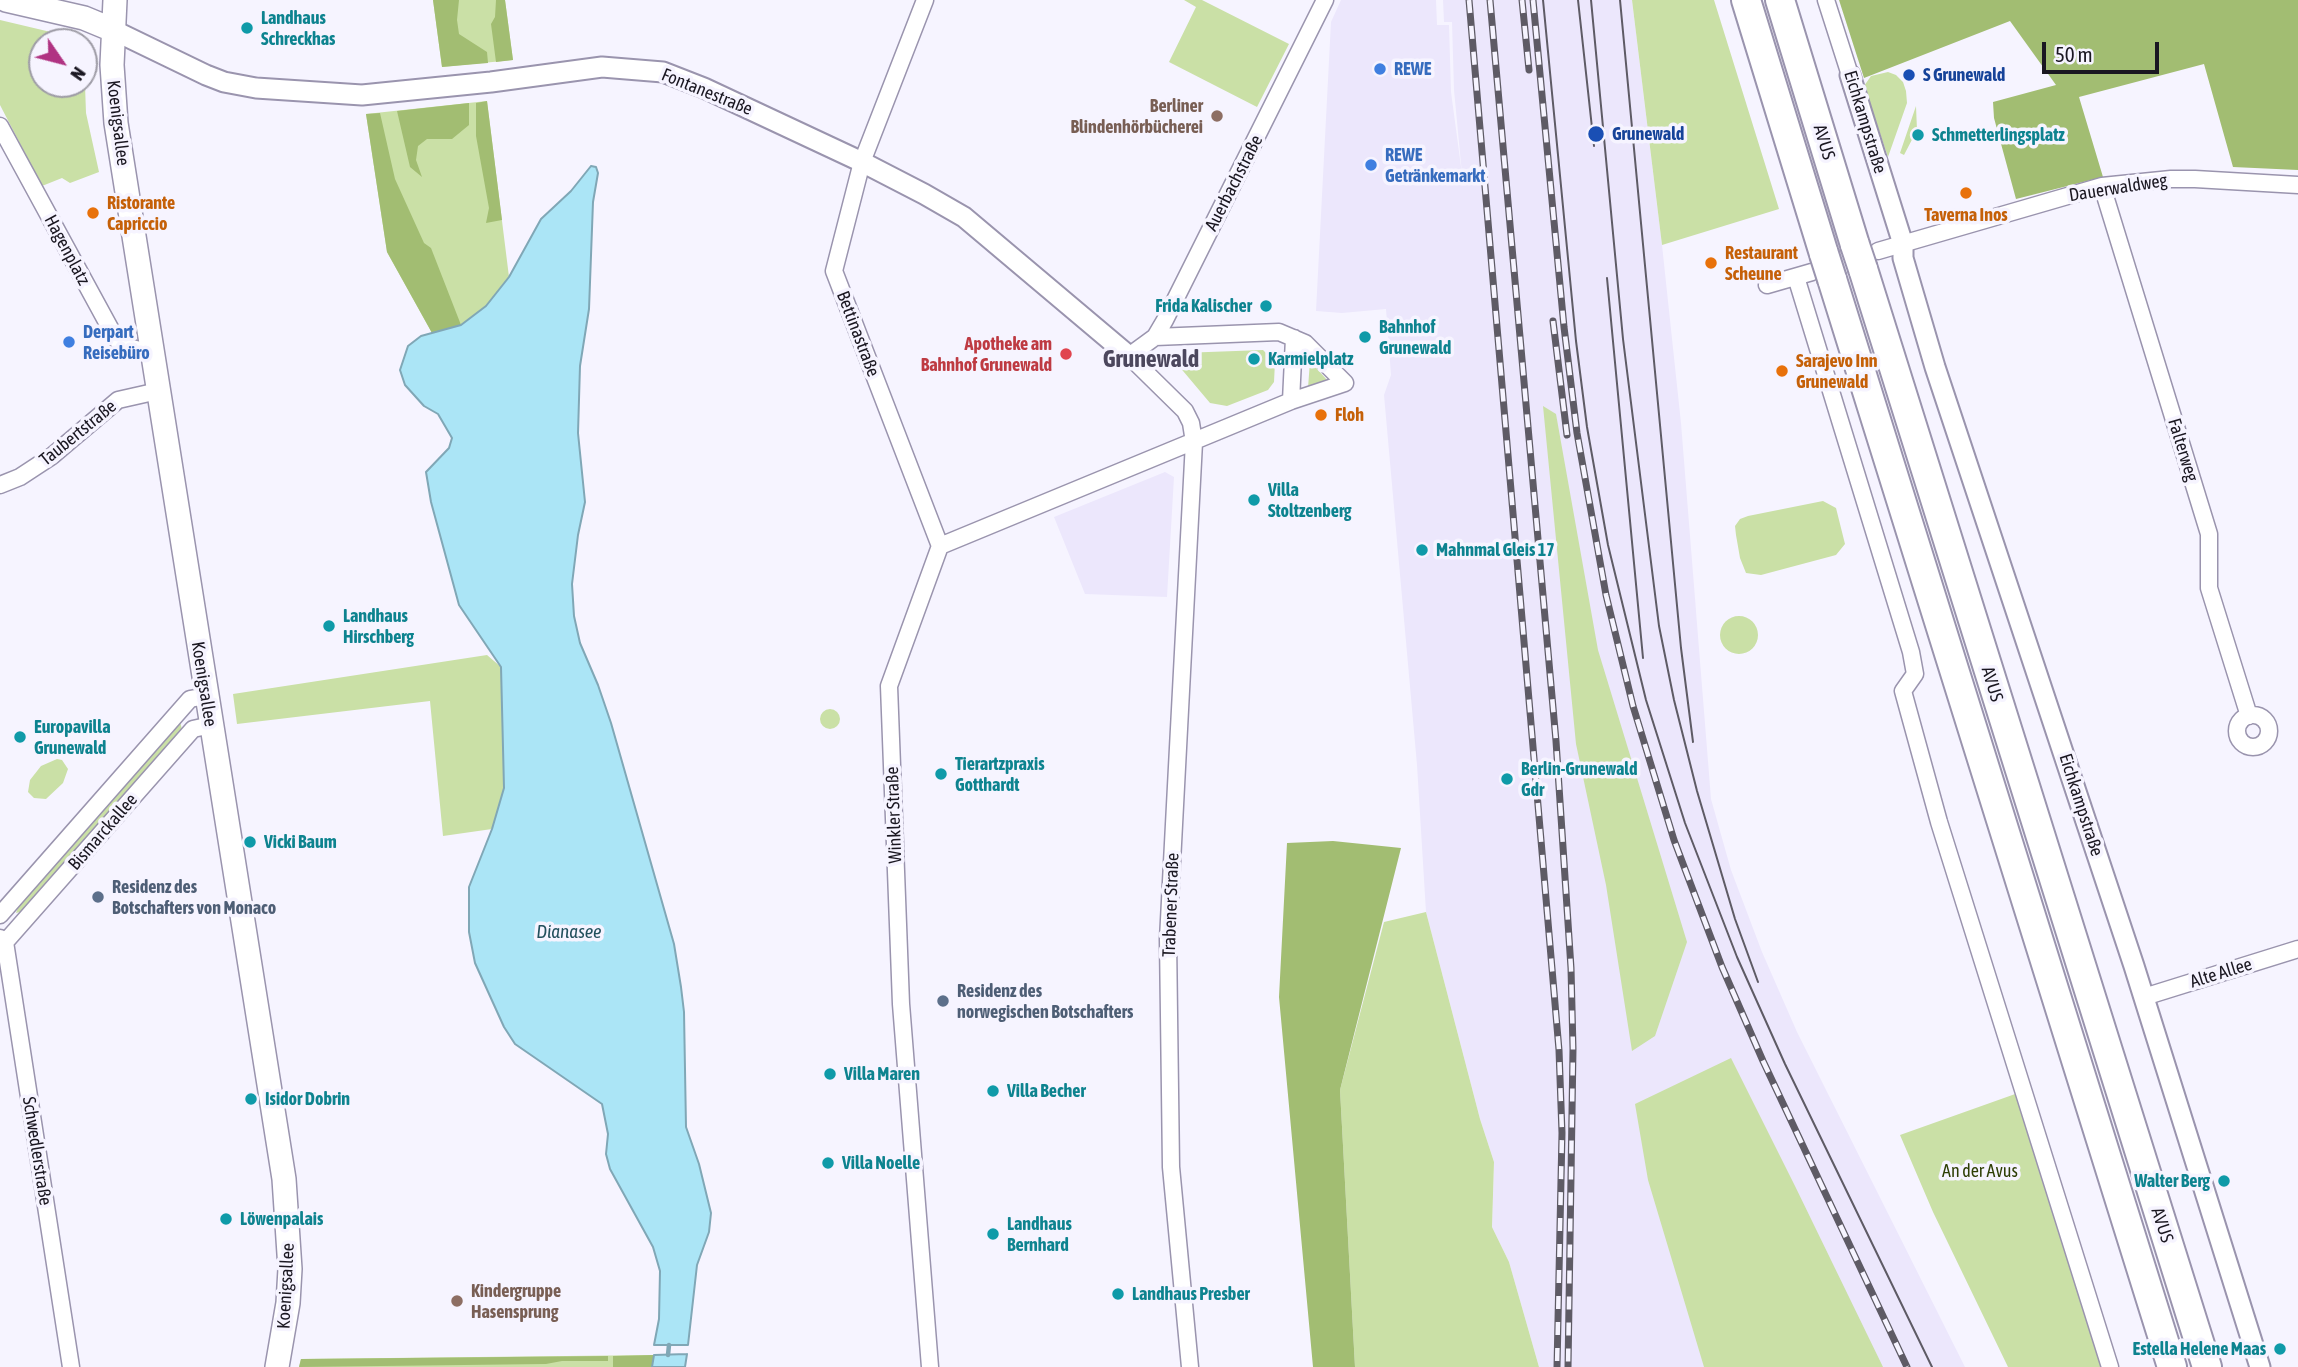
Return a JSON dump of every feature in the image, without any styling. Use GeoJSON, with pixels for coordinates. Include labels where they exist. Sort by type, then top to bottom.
{"type":"FeatureCollection","features":[{"type":"Feature","properties":{"kind":"highway","name":"AVUS"},"geometry":{"type":"LineString","coordinates":[[1746,0],[1816,271],[2172,1367]]}},
{"type":"Feature","properties":{"kind":"highway","name":"AVUS"},"geometry":{"type":"LineString","coordinates":[[1780,0],[1865,255],[2207,1367]]}},
{"type":"Feature","properties":{"kind":"main road"},"geometry":{"type":"LineString","coordinates":[[6,0],[84,18],[113,30]]}},
{"type":"Feature","properties":{"kind":"main road","name":"Koenigsallee"},"geometry":{"type":"LineString","coordinates":[[115,0],[112,76],[116,123],[284,1179],[288,1218],[288,1303],[277,1367]]}},
{"type":"Feature","properties":{"kind":"street","name":"Bettinastraße"},"geometry":{"type":"LineString","coordinates":[[925,0],[862,162],[834,271],[940,546]]}},
{"type":"Feature","properties":{"kind":"street","name":"Auerbachstraße"},"geometry":{"type":"LineString","coordinates":[[1129,356],[1155,337],[1325,0]]}},
{"type":"Feature","properties":{"kind":"street","name":"Eichkampstraße"},"geometry":{"type":"LineString","coordinates":[[1826,0],[1903,244],[1903,258],[1935,366],[2144,997],[2260,1367]]}},
{"type":"Feature","properties":{"kind":"street","name":"Fontanestraße"},"geometry":{"type":"LineString","coordinates":[[113,30],[206,75],[224,82],[256,88],[362,95],[491,82],[602,66],[663,72],[704,88],[862,162],[964,216],[1129,356],[1185,411],[1191,423],[1194,442]]}},
{"type":"Feature","properties":{"kind":"street","name":"Hagenplatz"},"geometry":{"type":"LineString","coordinates":[[0,126],[116,339],[128,347],[152,352]]}},
{"type":"Feature","properties":{"kind":"street","name":"Dauerwaldweg"},"geometry":{"type":"LineString","coordinates":[[1903,244],[2102,187],[2195,178],[2298,185]]}},
{"type":"Feature","properties":{"kind":"street","name":"Falterweg"},"geometry":{"type":"LineString","coordinates":[[2102,187],[2209,534],[2209,588],[2249,716]]}},
{"type":"Feature","properties":{"kind":"street"},"geometry":{"type":"LineString","coordinates":[[1865,255],[1903,244]]}},
{"type":"Feature","properties":{"kind":"street"},"geometry":{"type":"LineString","coordinates":[[1767,285],[1816,271],[1911,652],[1914,674],[1903,691],[1939,822],[2110,1367]]}},
{"type":"Feature","properties":{"kind":"street"},"geometry":{"type":"LineString","coordinates":[[940,546],[1291,401],[1345,383],[1305,343],[1279,332],[1155,337]]}},
{"type":"Feature","properties":{"kind":"street"},"geometry":{"type":"LineString","coordinates":[[1291,401],[1294,338]]}},
{"type":"Feature","properties":{"kind":"street","name":"Taubertstraße"},"geometry":{"type":"LineString","coordinates":[[0,485],[20,477],[52,456],[118,400],[158,391]]}},
{"type":"Feature","properties":{"kind":"street","name":"Trabener Straße"},"geometry":{"type":"LineString","coordinates":[[1190,1367],[1171,1167],[1168,939],[1194,442]]}},
{"type":"Feature","properties":{"kind":"street","name":"Winkler Straße"},"geometry":{"type":"LineString","coordinates":[[930,1367],[901,1004],[889,685],[940,546]]}},
{"type":"Feature","properties":{"kind":"street","name":"Bismarckallee"},"geometry":{"type":"LineString","coordinates":[[0,915],[190,699],[206,696]]}},
{"type":"Feature","properties":{"kind":"street","name":"Bismarckallee"},"geometry":{"type":"LineString","coordinates":[[2,942],[193,729],[211,725]]}},
{"type":"Feature","properties":{"kind":"street","name":"Schwedlerstraße"},"geometry":{"type":"LineString","coordinates":[[2,942],[71,1367]]}},
{"type":"Feature","properties":{"kind":"street","name":"Alte Allee"},"geometry":{"type":"LineString","coordinates":[[2144,997],[2298,949]]}},
{"type":"Feature","properties":{"kind":"shaded area"},"geometry":{"type":"Polygon","coordinates":[[[1341,0],[1436,0],[1437,25],[1449,25],[1451,92],[1462,174],[1454,90],[1452,22],[1444,22],[1443,0],[1632,0],[1681,423],[1711,799],[1731,870],[1762,952],[1797,1032],[1965,1367],[1539,1367],[1509,1262],[1492,1227],[1494,1162],[1480,1119],[1426,912],[1417,765],[1384,395],[1391,375],[1386,309],[1342,313],[1316,311],[1331,22],[1341,0]]]}},
{"type":"Feature","properties":{"kind":"shaded area"},"geometry":{"type":"Polygon","coordinates":[[[1165,472],[1174,477],[1167,597],[1085,594],[1054,517],[1165,472]]]}},
{"type":"Feature","properties":{"kind":"green space"},"geometry":{"type":"Polygon","coordinates":[[[433,0],[505,0],[513,60],[442,67],[433,0]]]}},
{"type":"Feature","properties":{"kind":"green space"},"geometry":{"type":"Polygon","coordinates":[[[433,0],[459,0],[459,34],[487,52],[488,63],[442,67],[433,0]]]}},
{"type":"Feature","properties":{"kind":"green space"},"geometry":{"type":"Polygon","coordinates":[[[496,0],[505,0],[513,60],[496,62],[491,24],[495,17],[496,0]]]}},
{"type":"Feature","properties":{"kind":"green space"},"geometry":{"type":"Polygon","coordinates":[[[1184,0],[1202,0],[1289,44],[1257,107],[1169,62],[1196,7],[1184,0]]]}},
{"type":"Feature","properties":{"kind":"green space"},"geometry":{"type":"Polygon","coordinates":[[[1632,0],[1714,0],[1779,209],[1662,245],[1632,0]]]}},
{"type":"Feature","properties":{"kind":"green space"},"geometry":{"type":"Polygon","coordinates":[[[1839,0],[2298,0],[2298,170],[2233,167],[2204,64],[2079,97],[2103,177],[2016,199],[1994,118],[1993,102],[2056,85],[2010,21],[1864,78],[1839,0]]]}},
{"type":"Feature","properties":{"kind":"green space"},"geometry":{"type":"Polygon","coordinates":[[[0,20],[34,28],[28,28],[28,98],[85,98],[86,113],[99,172],[70,183],[62,178],[42,186],[0,105],[0,20]]]}},
{"type":"Feature","properties":{"kind":"green space"},"geometry":{"type":"Polygon","coordinates":[[[1888,72],[1903,82],[1907,103],[1888,157],[1864,86],[1871,76],[1888,72]]]}},
{"type":"Feature","properties":{"kind":"green space"},"geometry":{"type":"Polygon","coordinates":[[[487,101],[509,277],[486,306],[473,317],[461,325],[432,333],[387,252],[366,114],[487,101]]]}},
{"type":"Feature","properties":{"kind":"green space"},"geometry":{"type":"Polygon","coordinates":[[[487,101],[502,220],[486,223],[489,208],[476,136],[476,103],[487,101]]]}},
{"type":"Feature","properties":{"kind":"green space"},"geometry":{"type":"Polygon","coordinates":[[[469,103],[469,125],[452,139],[427,139],[418,146],[416,160],[422,177],[410,167],[397,111],[469,103]]]}},
{"type":"Feature","properties":{"kind":"green space"},"geometry":{"type":"Polygon","coordinates":[[[1916,106],[1917,130],[1904,155],[1900,153],[1916,106]]]}},
{"type":"Feature","properties":{"kind":"green space"},"geometry":{"type":"Polygon","coordinates":[[[380,113],[395,179],[424,243],[431,248],[461,325],[444,331],[432,333],[387,252],[366,114],[380,113]]]}},
{"type":"Feature","properties":{"kind":"green space"},"geometry":{"type":"Polygon","coordinates":[[[1263,350],[1275,362],[1274,382],[1268,390],[1227,406],[1210,403],[1178,365],[1181,353],[1263,350]]]}},
{"type":"Feature","properties":{"kind":"green space"},"geometry":{"type":"Polygon","coordinates":[[[1310,361],[1327,380],[1308,388],[1310,361]]]}},
{"type":"Feature","properties":{"kind":"green space"},"geometry":{"type":"Polygon","coordinates":[[[1543,406],[1556,414],[1598,650],[1687,942],[1655,1036],[1632,1051],[1606,885],[1576,744],[1543,406]]]}},
{"type":"Feature","properties":{"kind":"green space"},"geometry":{"type":"Polygon","coordinates":[[[1823,501],[1836,508],[1845,544],[1836,555],[1761,575],[1746,573],[1740,558],[1735,526],[1740,519],[1823,501]]]}},
{"type":"Feature","properties":{"kind":"green space"},"geometry":{"type":"Polygon","coordinates":[[[1739,616],[1753,621],[1758,635],[1753,649],[1739,654],[1725,649],[1720,635],[1725,621],[1739,616]]]}},
{"type":"Feature","properties":{"kind":"green space"},"geometry":{"type":"Polygon","coordinates":[[[487,655],[501,667],[504,788],[492,829],[443,836],[430,701],[237,724],[233,694],[487,655]]]}},
{"type":"Feature","properties":{"kind":"green space"},"geometry":{"type":"Polygon","coordinates":[[[830,709],[837,712],[840,719],[837,726],[830,729],[823,726],[820,719],[823,712],[830,709]]]}},
{"type":"Feature","properties":{"kind":"green space"},"geometry":{"type":"Polygon","coordinates":[[[180,721],[182,730],[20,912],[16,913],[20,902],[180,721]]]}},
{"type":"Feature","properties":{"kind":"green space"},"geometry":{"type":"Polygon","coordinates":[[[57,759],[62,760],[68,769],[63,783],[46,799],[34,798],[28,792],[30,780],[41,766],[57,759]]]}},
{"type":"Feature","properties":{"kind":"green space"},"geometry":{"type":"Polygon","coordinates":[[[1333,841],[1401,848],[1340,1090],[1355,1367],[1313,1367],[1279,997],[1287,843],[1333,841]]]}},
{"type":"Feature","properties":{"kind":"green space"},"geometry":{"type":"Polygon","coordinates":[[[1426,912],[1480,1119],[1494,1162],[1492,1227],[1509,1262],[1539,1367],[1355,1367],[1340,1090],[1384,922],[1426,912]]]}},
{"type":"Feature","properties":{"kind":"green space"},"geometry":{"type":"Polygon","coordinates":[[[1731,1058],[1883,1367],[1704,1367],[1648,1180],[1635,1104],[1731,1058]]]}},
{"type":"Feature","properties":{"kind":"green space","name":"An der Avus"},"geometry":{"type":"Polygon","coordinates":[[[2018,1093],[2104,1367],[2008,1367],[1933,1212],[1900,1135],[2018,1093]]]}},
{"type":"Feature","properties":{"kind":"green space"},"geometry":{"type":"Polygon","coordinates":[[[654,1355],[652,1367],[299,1367],[301,1359],[654,1355]]]}},
{"type":"Feature","properties":{"kind":"green space"},"geometry":{"type":"Polygon","coordinates":[[[654,1355],[652,1367],[613,1367],[613,1356],[654,1355]]]}},
{"type":"Feature","properties":{"kind":"green space"},"geometry":{"type":"Polygon","coordinates":[[[608,1356],[608,1361],[562,1361],[546,1364],[299,1367],[301,1359],[608,1356]]]}},
{"type":"Feature","properties":{"kind":"water","name":"Dianasee"},"geometry":{"type":"Polygon","coordinates":[[[591,166],[596,167],[598,173],[593,202],[589,309],[580,366],[578,433],[585,502],[572,584],[574,616],[580,643],[611,723],[674,944],[681,987],[684,1012],[686,1127],[699,1164],[711,1213],[709,1232],[697,1265],[688,1345],[654,1345],[659,1319],[660,1271],[653,1247],[610,1169],[606,1154],[608,1134],[602,1104],[515,1044],[504,1027],[475,963],[469,932],[469,887],[492,829],[504,788],[501,667],[459,605],[431,502],[426,472],[449,448],[452,438],[438,414],[424,406],[405,385],[400,370],[408,346],[421,336],[461,325],[486,306],[509,277],[541,219],[571,191],[591,166]]]}},
{"type":"Feature","properties":{"kind":"water"},"geometry":{"type":"Polygon","coordinates":[[[687,1354],[685,1367],[652,1367],[654,1355],[687,1354]]]}},
{"type":"Feature","properties":{"kind":"waterway"},"geometry":{"type":"LineString","coordinates":[[668,1355],[669,1345]]}},
{"type":"Feature","properties":{"kind":"tram line"},"geometry":{"type":"LineString","coordinates":[[1543,0],[1576,341],[1587,427],[1608,545],[1646,700],[1685,823],[1737,957],[1785,1064],[1932,1367]]}},
{"type":"Feature","properties":{"kind":"tram line"},"geometry":{"type":"LineString","coordinates":[[1578,0],[1594,146]]}},
{"type":"Feature","properties":{"kind":"tram line"},"geometry":{"type":"LineString","coordinates":[[1591,0],[1623,339],[1659,626],[1697,791],[1735,919],[1758,982]]}},
{"type":"Feature","properties":{"kind":"tram line"},"geometry":{"type":"LineString","coordinates":[[1620,0],[1681,648],[1693,742]]}},
{"type":"Feature","properties":{"kind":"tram line"},"geometry":{"type":"LineString","coordinates":[[1607,278],[1643,658]]}},
{"type":"Feature","properties":{"kind":"railway"},"geometry":{"type":"LineString","coordinates":[[1469,0],[1559,1050],[1562,1133],[1557,1367]]}},
{"type":"Feature","properties":{"kind":"railway"},"geometry":{"type":"LineString","coordinates":[[1490,0],[1556,741],[1571,968],[1573,1049],[1568,1367]]}},
{"type":"Feature","properties":{"kind":"railway"},"geometry":{"type":"LineString","coordinates":[[1522,0],[1529,70]]}},
{"type":"Feature","properties":{"kind":"railway"},"geometry":{"type":"LineString","coordinates":[[1533,0],[1564,327],[1577,433],[1606,595],[1633,706],[1674,840],[1722,967],[1763,1061],[1907,1367]]}},
{"type":"Feature","properties":{"kind":"railway"},"geometry":{"type":"LineString","coordinates":[[1553,321],[1567,435]]}},
{"type":"Feature","properties":{"kind":"place","name":"Landhaus Schreckhas"},"geometry":{"type":"Point","coordinates":[247,28]}},
{"type":"Feature","properties":{"kind":"place","name":"REWE"},"geometry":{"type":"Point","coordinates":[1380,69]}},
{"type":"Feature","properties":{"kind":"place","name":"S Grunewald"},"geometry":{"type":"Point","coordinates":[1909,75]}},
{"type":"Feature","properties":{"kind":"place","name":"Berliner Blindenhörbücherei"},"geometry":{"type":"Point","coordinates":[1217,116]}},
{"type":"Feature","properties":{"kind":"place","name":"Grunewald"},"geometry":{"type":"Point","coordinates":[1596,134]}},
{"type":"Feature","properties":{"kind":"place","name":"Schmetterlingsplatz"},"geometry":{"type":"Point","coordinates":[1918,135]}},
{"type":"Feature","properties":{"kind":"place","name":"REWE Getränkemarkt"},"geometry":{"type":"Point","coordinates":[1371,165]}},
{"type":"Feature","properties":{"kind":"place","name":"Taverna Inos"},"geometry":{"type":"Point","coordinates":[1966,193]}},
{"type":"Feature","properties":{"kind":"place","name":"Ristorante Capriccio"},"geometry":{"type":"Point","coordinates":[93,213]}},
{"type":"Feature","properties":{"kind":"place","name":"Restaurant Scheune"},"geometry":{"type":"Point","coordinates":[1711,263]}},
{"type":"Feature","properties":{"kind":"place","name":"Frida Kalischer"},"geometry":{"type":"Point","coordinates":[1266,306]}},
{"type":"Feature","properties":{"kind":"place","name":"Bahnhof Grunewald"},"geometry":{"type":"Point","coordinates":[1365,337]}},
{"type":"Feature","properties":{"kind":"place","name":"Derpart Reisebüro"},"geometry":{"type":"Point","coordinates":[69,342]}},
{"type":"Feature","properties":{"kind":"place","name":"Apotheke am Bahnhof Grunewald"},"geometry":{"type":"Point","coordinates":[1066,354]}},
{"type":"Feature","properties":{"kind":"place","name":"Karmielplatz"},"geometry":{"type":"Point","coordinates":[1254,359]}},
{"type":"Feature","properties":{"kind":"place","name":"Sarajevo Inn Grunewald"},"geometry":{"type":"Point","coordinates":[1782,371]}},
{"type":"Feature","properties":{"kind":"place","name":"Floh"},"geometry":{"type":"Point","coordinates":[1321,415]}},
{"type":"Feature","properties":{"kind":"place","name":"Villa Stoltzenberg"},"geometry":{"type":"Point","coordinates":[1254,500]}},
{"type":"Feature","properties":{"kind":"place","name":"Mahnmal Gleis 17"},"geometry":{"type":"Point","coordinates":[1422,550]}},
{"type":"Feature","properties":{"kind":"place","name":"Landhaus Hirschberg"},"geometry":{"type":"Point","coordinates":[329,626]}},
{"type":"Feature","properties":{"kind":"place","name":"Europavilla Grunewald"},"geometry":{"type":"Point","coordinates":[20,737]}},
{"type":"Feature","properties":{"kind":"place","name":"Tierartzpraxis Gotthardt"},"geometry":{"type":"Point","coordinates":[941,774]}},
{"type":"Feature","properties":{"kind":"place","name":"Berlin-Grunewald Gdr"},"geometry":{"type":"Point","coordinates":[1507,779]}},
{"type":"Feature","properties":{"kind":"place","name":"Vicki Baum"},"geometry":{"type":"Point","coordinates":[250,842]}},
{"type":"Feature","properties":{"kind":"place","name":"Residenz des Botschafters von Monaco"},"geometry":{"type":"Point","coordinates":[98,897]}},
{"type":"Feature","properties":{"kind":"place","name":"Residenz des norwegischen Botschafters"},"geometry":{"type":"Point","coordinates":[943,1001]}},
{"type":"Feature","properties":{"kind":"place","name":"Villa Maren"},"geometry":{"type":"Point","coordinates":[830,1074]}},
{"type":"Feature","properties":{"kind":"place","name":"Villa Becher"},"geometry":{"type":"Point","coordinates":[993,1091]}},
{"type":"Feature","properties":{"kind":"place","name":"Isidor Dobrin"},"geometry":{"type":"Point","coordinates":[251,1099]}},
{"type":"Feature","properties":{"kind":"place","name":"Villa Noelle"},"geometry":{"type":"Point","coordinates":[828,1163]}},
{"type":"Feature","properties":{"kind":"place","name":"Walter Berg"},"geometry":{"type":"Point","coordinates":[2224,1181]}},
{"type":"Feature","properties":{"kind":"place","name":"Löwenpalais"},"geometry":{"type":"Point","coordinates":[226,1219]}},
{"type":"Feature","properties":{"kind":"place","name":"Landhaus Bernhard"},"geometry":{"type":"Point","coordinates":[993,1234]}},
{"type":"Feature","properties":{"kind":"place","name":"Landhaus Presber"},"geometry":{"type":"Point","coordinates":[1118,1294]}},
{"type":"Feature","properties":{"kind":"place","name":"Kindergruppe Hasensprung"},"geometry":{"type":"Point","coordinates":[457,1301]}},
{"type":"Feature","properties":{"kind":"place","name":"Estella Helene Maas"},"geometry":{"type":"Point","coordinates":[2280,1349]}},
{"type":"Feature","properties":{"kind":"district","name":"Grunewald"},"geometry":{"type":"Point","coordinates":[1151,359]}}]}
